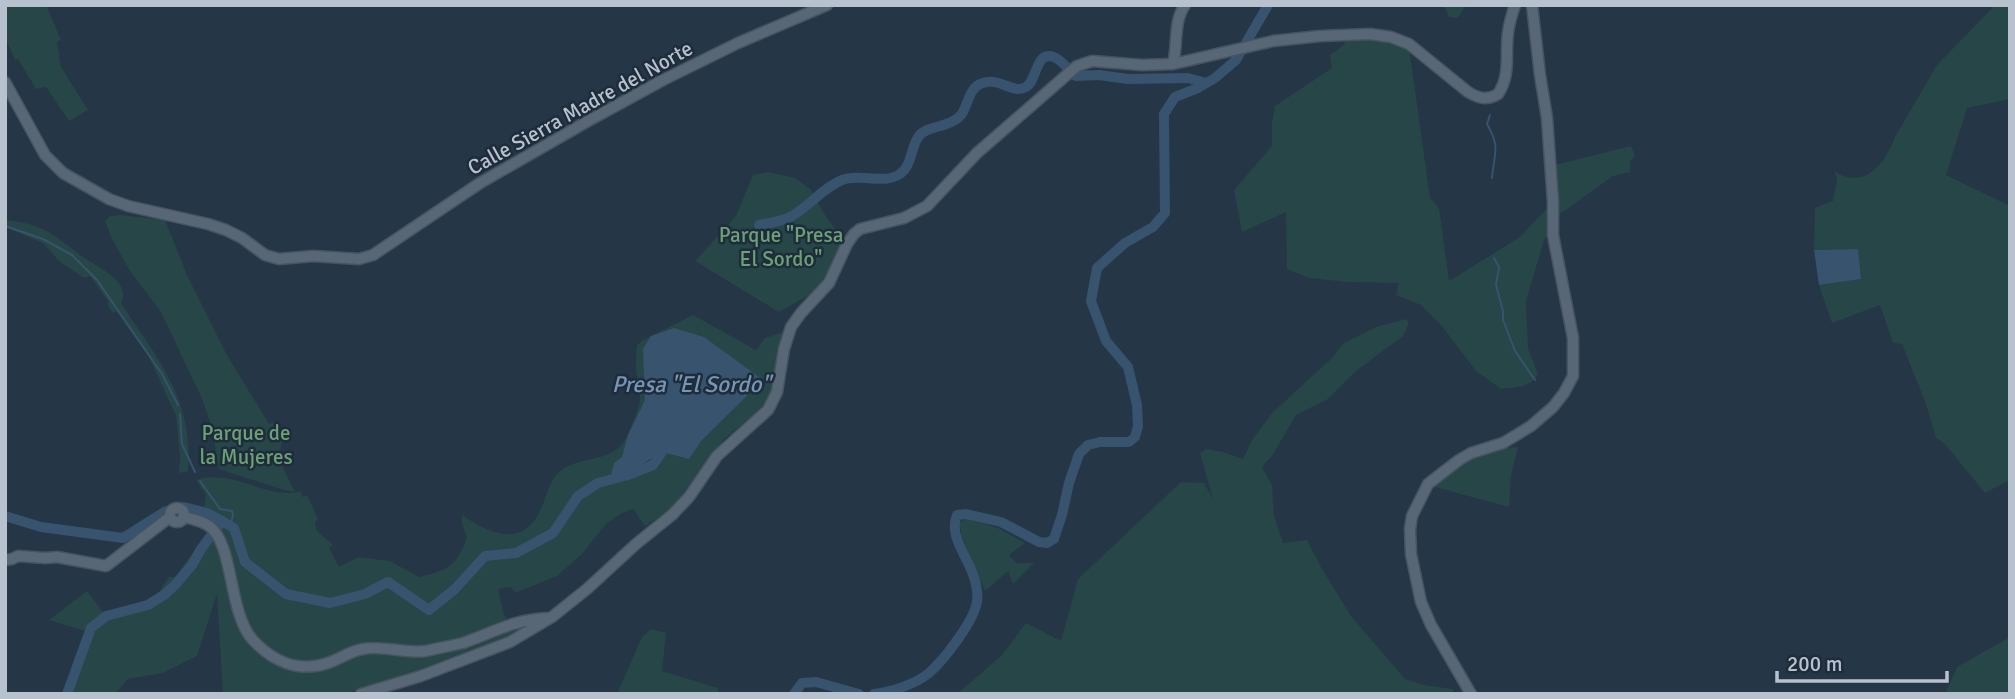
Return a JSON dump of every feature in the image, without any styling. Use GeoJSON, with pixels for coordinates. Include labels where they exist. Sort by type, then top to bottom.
{"type":"FeatureCollection","features":[{"type":"Feature","properties":{"kind":"main road","name":"Calle Sierra Madre del Norte"},"geometry":{"type":"LineString","coordinates":[[5,82],[45,155],[63,173],[109,199],[226,230],[242,237],[265,255],[278,259],[313,256],[359,259],[373,255],[480,183],[626,101],[738,43],[827,5]]}},
{"type":"Feature","properties":{"kind":"main road"},"geometry":{"type":"LineString","coordinates":[[1173,64],[1177,25],[1181,9],[1185,5]]}},
{"type":"Feature","properties":{"kind":"main road"},"geometry":{"type":"LineString","coordinates":[[361,694],[487,652],[526,633],[552,617],[672,515],[717,456],[768,410],[777,392],[784,349],[791,327],[830,283],[854,234],[860,229],[905,218],[927,205],[977,153],[1077,66],[1092,61],[1142,65],[1173,64],[1257,44],[1342,34],[1370,34],[1391,37],[1409,44],[1468,92],[1487,99],[1498,94],[1505,80],[1508,31],[1516,5]]}},
{"type":"Feature","properties":{"kind":"main road"},"geometry":{"type":"LineString","coordinates":[[1471,694],[1431,625],[1421,602],[1411,554],[1410,528],[1412,516],[1428,484],[1471,453],[1503,443],[1545,415],[1564,393],[1573,376],[1573,338],[1553,235],[1547,118],[1532,5]]}},
{"type":"Feature","properties":{"kind":"main road"},"geometry":{"type":"LineString","coordinates":[[5,571],[8,559],[18,556],[57,557],[106,570],[176,519],[205,524],[215,532],[230,576],[239,617],[246,632],[274,659],[292,665],[326,664],[363,649],[423,651],[461,643],[520,621],[552,617]]}},
{"type":"Feature","properties":{"kind":"green space"},"geometry":{"type":"Polygon","coordinates":[[[5,5],[46,5],[61,40],[57,42],[61,67],[88,110],[69,121],[46,87],[36,89],[18,59],[15,60],[5,37],[5,5]]]}},
{"type":"Feature","properties":{"kind":"green space"},"geometry":{"type":"Polygon","coordinates":[[[1444,5],[1466,5],[1458,18],[1449,17],[1444,5]]]}},
{"type":"Feature","properties":{"kind":"green space"},"geometry":{"type":"Polygon","coordinates":[[[1995,5],[2010,5],[2010,99],[1967,108],[1946,175],[2010,206],[2010,480],[1985,493],[1944,443],[1936,438],[1926,404],[1902,344],[1893,343],[1880,305],[1832,323],[1819,285],[1861,279],[1857,249],[1814,250],[1815,208],[1833,201],[1837,179],[1834,171],[1855,178],[1872,172],[1879,165],[1937,65],[1995,5]]]}},
{"type":"Feature","properties":{"kind":"green space"},"geometry":{"type":"Polygon","coordinates":[[[1343,37],[1374,37],[1405,45],[1410,54],[1430,198],[1439,208],[1449,281],[1520,237],[1553,202],[1555,165],[1631,146],[1635,156],[1630,162],[1630,172],[1613,176],[1563,212],[1551,216],[1552,231],[1544,240],[1526,301],[1528,348],[1538,374],[1531,382],[1501,389],[1476,371],[1441,325],[1421,305],[1396,295],[1399,283],[1309,278],[1287,269],[1286,212],[1242,232],[1234,190],[1272,146],[1275,106],[1332,68],[1330,55],[1345,44],[1343,37]]]}},
{"type":"Feature","properties":{"kind":"green space","name":"Parque \"Presa El Sordo\""},"geometry":{"type":"Polygon","coordinates":[[[768,172],[795,178],[811,190],[845,243],[823,287],[779,312],[695,261],[736,216],[753,175],[768,172]]]}},
{"type":"Feature","properties":{"kind":"green space","name":"Parque de la Mujeres"},"geometry":{"type":"Polygon","coordinates":[[[110,216],[165,220],[187,275],[227,355],[269,424],[276,421],[283,432],[279,459],[295,492],[219,469],[212,428],[203,401],[161,312],[130,271],[112,239],[105,221],[110,216]]]}},
{"type":"Feature","properties":{"kind":"green space"},"geometry":{"type":"Polygon","coordinates":[[[5,220],[30,224],[49,232],[116,280],[123,295],[121,303],[160,362],[179,401],[188,445],[188,471],[179,473],[176,416],[150,359],[116,311],[113,313],[90,276],[84,278],[59,261],[43,243],[5,227],[5,220]]]}},
{"type":"Feature","properties":{"kind":"green space"},"geometry":{"type":"Polygon","coordinates":[[[693,315],[756,350],[765,338],[784,332],[774,384],[766,403],[724,439],[670,510],[645,526],[633,509],[620,514],[606,524],[581,555],[557,576],[515,593],[511,587],[498,589],[504,615],[512,627],[541,621],[487,649],[344,694],[223,694],[217,594],[197,656],[163,673],[128,679],[115,694],[67,694],[88,632],[49,620],[87,591],[106,616],[137,605],[158,593],[169,577],[175,577],[208,532],[203,517],[206,495],[196,480],[224,478],[276,492],[301,491],[302,497],[307,495],[318,519],[315,522],[316,530],[333,545],[329,548],[339,567],[358,557],[390,561],[419,577],[438,572],[455,561],[463,547],[467,537],[462,515],[482,527],[503,534],[522,531],[539,513],[550,485],[560,471],[605,455],[621,446],[640,402],[636,369],[637,345],[693,315]]]}},
{"type":"Feature","properties":{"kind":"green space"},"geometry":{"type":"Polygon","coordinates":[[[1406,319],[1409,323],[1403,336],[1356,371],[1328,399],[1296,415],[1272,456],[1262,467],[1272,485],[1274,516],[1283,543],[1307,540],[1351,616],[1405,679],[1453,689],[1453,694],[957,694],[1002,655],[1026,623],[1061,641],[1078,579],[1181,482],[1204,483],[1213,499],[1200,453],[1206,449],[1243,459],[1252,440],[1272,413],[1332,358],[1344,343],[1376,327],[1406,319]]]}},
{"type":"Feature","properties":{"kind":"green space"},"geometry":{"type":"Polygon","coordinates":[[[1518,447],[1511,475],[1509,507],[1435,487],[1473,458],[1495,450],[1518,447]]]}},
{"type":"Feature","properties":{"kind":"green space"},"geometry":{"type":"Polygon","coordinates":[[[967,518],[998,528],[1025,543],[1009,555],[1016,563],[1034,563],[1013,584],[1008,571],[985,591],[962,537],[959,523],[967,518]]]}},
{"type":"Feature","properties":{"kind":"green space"},"geometry":{"type":"Polygon","coordinates":[[[651,629],[666,633],[662,671],[718,688],[718,694],[617,694],[642,637],[651,629]]]}},
{"type":"Feature","properties":{"kind":"green space"},"geometry":{"type":"Polygon","coordinates":[[[2010,637],[2010,694],[1945,694],[1957,667],[2010,637]]]}},
{"type":"Feature","properties":{"kind":"water"},"geometry":{"type":"Polygon","coordinates":[[[1858,249],[1861,279],[1819,285],[1814,250],[1858,249]]]}},
{"type":"Feature","properties":{"kind":"water","name":"Presa \"El Sordo\""},"geometry":{"type":"Polygon","coordinates":[[[674,328],[704,337],[763,380],[701,441],[689,459],[662,452],[636,468],[611,475],[614,463],[622,457],[628,435],[645,400],[643,349],[651,336],[674,328]]]}},
{"type":"Feature","properties":{"kind":"waterway"},"geometry":{"type":"LineString","coordinates":[[874,694],[903,687],[929,673],[950,650],[971,618],[977,601],[977,591],[974,576],[955,532],[957,515],[966,514],[1001,522],[1039,542],[1047,543],[1054,539],[1079,454],[1088,445],[1100,442],[1129,442],[1135,437],[1138,426],[1137,405],[1128,367],[1106,341],[1091,301],[1097,268],[1125,243],[1153,227],[1165,213],[1164,114],[1175,97],[1215,78],[1236,60],[1268,5]]}},
{"type":"Feature","properties":{"kind":"waterway"},"geometry":{"type":"LineString","coordinates":[[759,225],[790,217],[842,180],[887,179],[900,174],[907,166],[919,136],[961,115],[976,87],[987,82],[1015,89],[1026,87],[1044,57],[1056,58],[1076,76],[1188,78],[1206,83]]}},
{"type":"Feature","properties":{"kind":"waterway"},"geometry":{"type":"LineString","coordinates":[[1490,115],[1487,124],[1496,151],[1492,178]]}},
{"type":"Feature","properties":{"kind":"waterway"},"geometry":{"type":"LineString","coordinates":[[5,226],[43,239],[72,255],[97,280],[162,374],[178,405]]}},
{"type":"Feature","properties":{"kind":"waterway"},"geometry":{"type":"LineString","coordinates":[[1494,258],[1499,267],[1496,285],[1503,320],[1515,351],[1535,380]]}},
{"type":"Feature","properties":{"kind":"waterway"},"geometry":{"type":"LineString","coordinates":[[180,414],[182,444],[195,472]]}},
{"type":"Feature","properties":{"kind":"waterway"},"geometry":{"type":"LineString","coordinates":[[67,694],[91,628],[106,616],[148,605],[164,595],[192,565],[222,521],[234,528],[245,562],[286,594],[330,603],[365,594],[388,582],[429,610],[455,589],[485,556],[516,553],[553,533],[578,496],[598,483],[653,465],[662,452]]}},
{"type":"Feature","properties":{"kind":"waterway"},"geometry":{"type":"LineString","coordinates":[[200,481],[220,509],[232,511],[230,527]]}},
{"type":"Feature","properties":{"kind":"waterway"},"geometry":{"type":"LineString","coordinates":[[184,507],[207,513],[222,521]]}},
{"type":"Feature","properties":{"kind":"waterway"},"geometry":{"type":"LineString","coordinates":[[5,516],[41,527],[123,538],[166,511]]}},
{"type":"Feature","properties":{"kind":"waterway"},"geometry":{"type":"LineString","coordinates":[[794,694],[802,683],[816,682],[859,694]]}}]}
